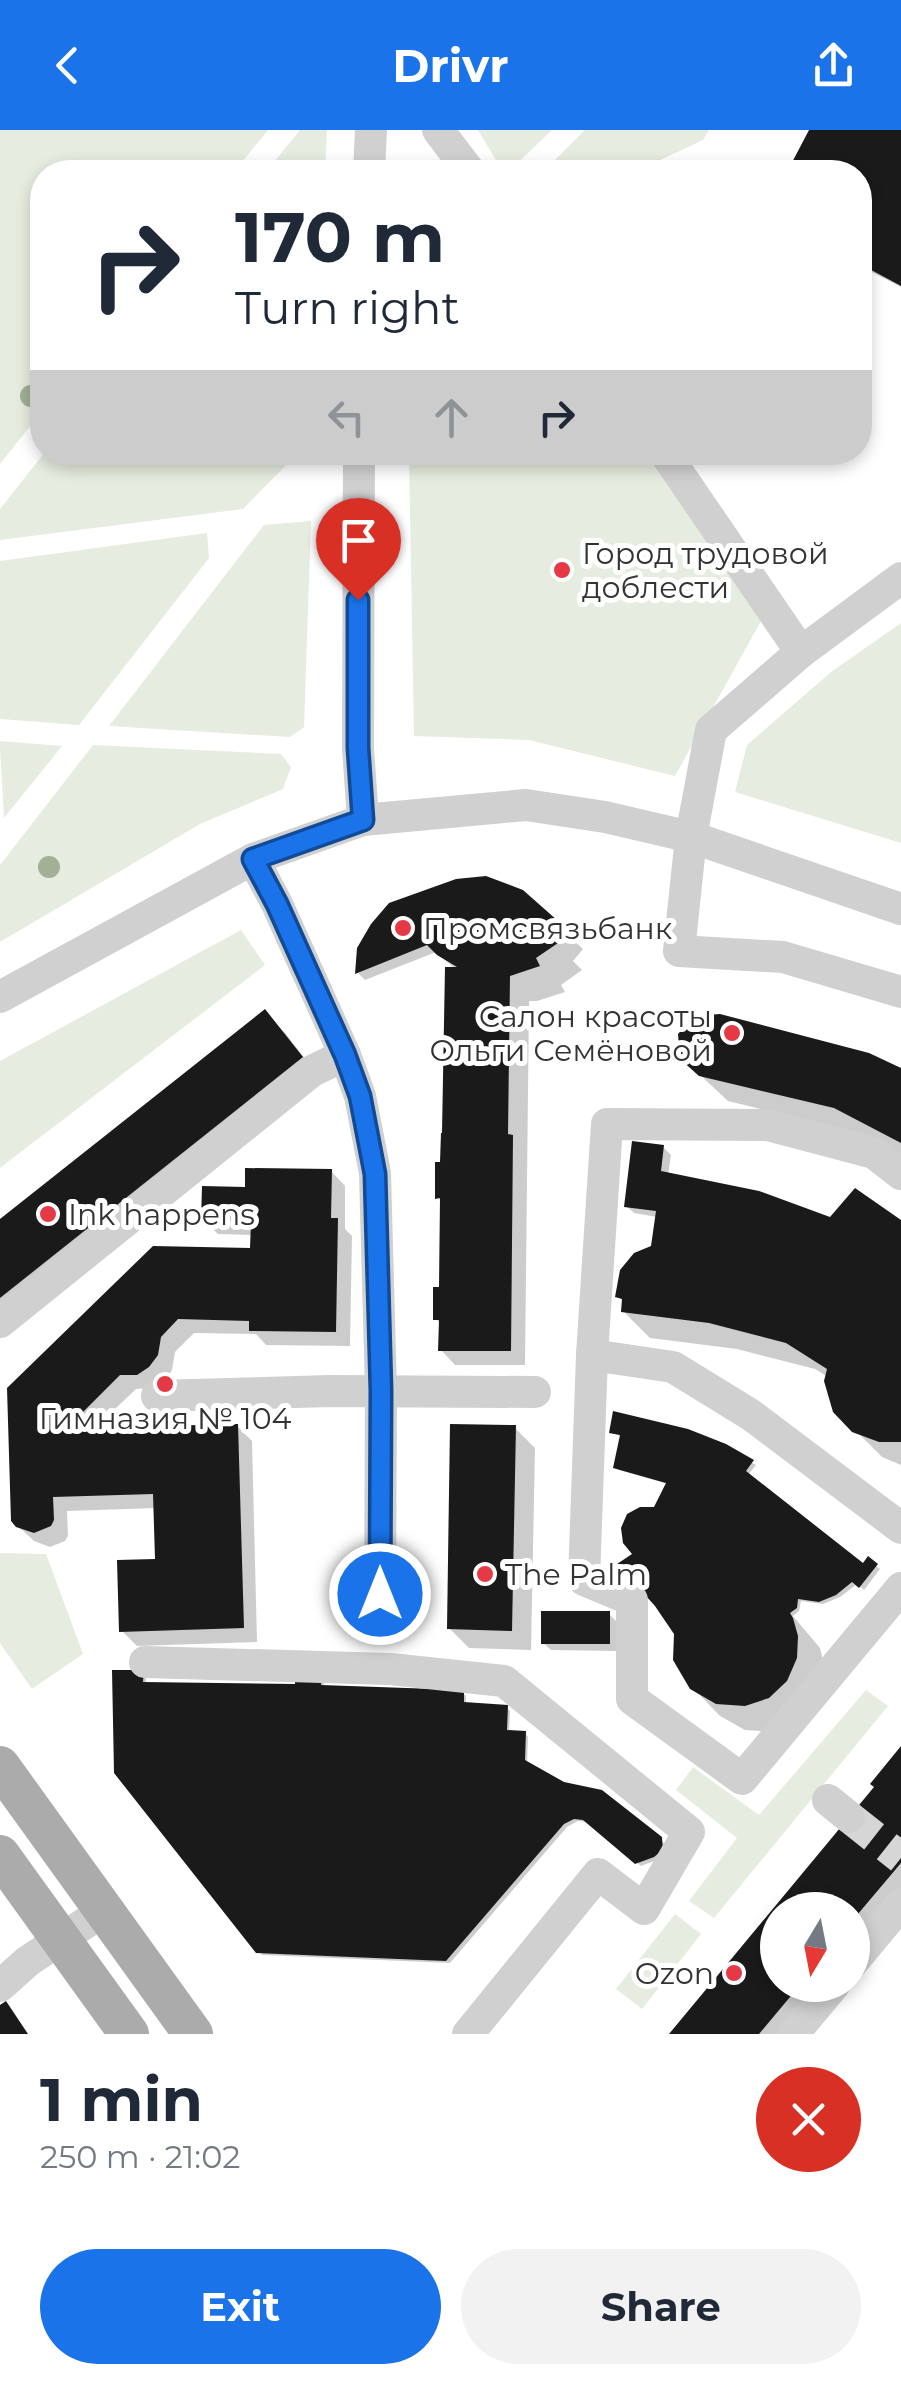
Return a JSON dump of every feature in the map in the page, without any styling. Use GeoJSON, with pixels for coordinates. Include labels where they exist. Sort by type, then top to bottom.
{"type":"FeatureCollection","features":[{"type":"Feature","properties":{"kind":"main road"},"geometry":{"type":"LineString","coordinates":[[0,1766],[193,2034]]}},
{"type":"Feature","properties":{"kind":"main road"},"geometry":{"type":"LineString","coordinates":[[0,1855],[129,2034]]}},
{"type":"Feature","properties":{"kind":"street"},"geometry":{"type":"LineString","coordinates":[[369,160],[371,130]]}},
{"type":"Feature","properties":{"kind":"street"},"geometry":{"type":"LineString","coordinates":[[438,130],[461,160]]}},
{"type":"Feature","properties":{"kind":"street"},"geometry":{"type":"LineString","coordinates":[[358,465],[358,748],[363,820]]}},
{"type":"Feature","properties":{"kind":"street"},"geometry":{"type":"LineString","coordinates":[[673,465],[801,652]]}},
{"type":"Feature","properties":{"kind":"street"},"geometry":{"type":"LineString","coordinates":[[901,578],[801,652],[712,730],[690,837],[680,951],[783,957],[901,992]]}},
{"type":"Feature","properties":{"kind":"street"},"geometry":{"type":"LineString","coordinates":[[0,997],[253,859],[363,820],[526,805],[604,817],[690,837],[901,908]]}},
{"type":"Feature","properties":{"kind":"street"},"geometry":{"type":"LineString","coordinates":[[253,859],[345,1055],[360,1096],[375,1174],[381,1391],[380,1594]]}},
{"type":"Feature","properties":{"kind":"street"},"geometry":{"type":"LineString","coordinates":[[0,1322],[312,1071],[345,1055]]}},
{"type":"Feature","properties":{"kind":"street"},"geometry":{"type":"LineString","coordinates":[[901,1174],[874,1153],[768,1125],[607,1124],[592,1355],[584,1580],[632,1600],[632,1699],[742,1779],[901,1588]]}},
{"type":"Feature","properties":{"kind":"street"},"geometry":{"type":"LineString","coordinates":[[592,1355],[673,1367],[751,1415],[901,1528]]}},
{"type":"Feature","properties":{"kind":"street"},"geometry":{"type":"LineString","coordinates":[[157,1396],[535,1392]]}},
{"type":"Feature","properties":{"kind":"street"},"geometry":{"type":"LineString","coordinates":[[145,1662],[390,1669],[504,1681],[689,1832],[644,1909],[598,1874],[468,2034]]}},
{"type":"Feature","properties":{"kind":"street"},"geometry":{"type":"LineString","coordinates":[[870,1941],[901,1904]]}},
{"type":"Feature","properties":{"kind":"street"},"geometry":{"type":"LineString","coordinates":[[0,1986],[28,1961],[105,1910]]}},
{"type":"Feature","properties":{"kind":"street"},"geometry":{"type":"LineString","coordinates":[[793,2034],[820,2002]]}},
{"type":"Feature","properties":{"kind":"shaded area"},"geometry":{"type":"Polygon","coordinates":[[[0,130],[268,130],[244,160],[30,160],[30,426],[0,464],[0,130]]]}},
{"type":"Feature","properties":{"kind":"shaded area"},"geometry":{"type":"Polygon","coordinates":[[[300,130],[327,130],[326,160],[276,160],[300,130]]]}},
{"type":"Feature","properties":{"kind":"shaded area"},"geometry":{"type":"Polygon","coordinates":[[[478,130],[552,130],[521,160],[496,160],[478,130]]]}},
{"type":"Feature","properties":{"kind":"shaded area"},"geometry":{"type":"Polygon","coordinates":[[[585,130],[709,130],[703,140],[660,160],[555,160],[585,130]]]}},
{"type":"Feature","properties":{"kind":"shaded area"},"geometry":{"type":"Polygon","coordinates":[[[35,465],[286,465],[243,509],[0,540],[0,509],[35,465]]]}},
{"type":"Feature","properties":{"kind":"shaded area"},"geometry":{"type":"Polygon","coordinates":[[[409,465],[653,465],[761,621],[675,776],[529,740],[414,736],[409,465]]]}},
{"type":"Feature","properties":{"kind":"shaded area"},"geometry":{"type":"Polygon","coordinates":[[[311,521],[304,727],[290,737],[109,726],[264,525],[311,521]]]}},
{"type":"Feature","properties":{"kind":"shaded area"},"geometry":{"type":"Polygon","coordinates":[[[207,533],[209,558],[79,725],[0,719],[0,561],[207,533]]]}},
{"type":"Feature","properties":{"kind":"shaded area"},"geometry":{"type":"Polygon","coordinates":[[[901,623],[901,843],[735,792],[747,745],[831,672],[901,623]]]}},
{"type":"Feature","properties":{"kind":"shaded area"},"geometry":{"type":"Polygon","coordinates":[[[0,741],[62,746],[4,818],[0,748],[0,741]]]}},
{"type":"Feature","properties":{"kind":"shaded area"},"geometry":{"type":"Polygon","coordinates":[[[93,745],[281,754],[291,767],[283,789],[200,824],[0,942],[0,865],[93,745]]]}},
{"type":"Feature","properties":{"kind":"shaded area"},"geometry":{"type":"Polygon","coordinates":[[[241,930],[265,965],[0,1168],[0,1061],[241,930]]]}},
{"type":"Feature","properties":{"kind":"shaded area"},"geometry":{"type":"Polygon","coordinates":[[[0,1553],[46,1554],[83,1654],[32,1689],[0,1643],[0,1553]]]}},
{"type":"Feature","properties":{"kind":"shaded area"},"geometry":{"type":"Polygon","coordinates":[[[866,1690],[888,1706],[714,1918],[689,1901],[737,1838],[676,1790],[693,1767],[759,1815],[866,1690]]]}},
{"type":"Feature","properties":{"kind":"shaded area"},"geometry":{"type":"Polygon","coordinates":[[[675,1914],[701,1934],[642,2009],[616,1989],[675,1914]]]}},
{"type":"Feature","properties":{"kind":"building"},"geometry":{"type":"Polygon","coordinates":[[[809,130],[901,130],[901,286],[872,270],[872,160],[793,160],[809,130]]]}},
{"type":"Feature","properties":{"kind":"building"},"geometry":{"type":"Polygon","coordinates":[[[486,876],[523,890],[558,921],[546,935],[558,943],[536,958],[540,966],[510,976],[511,1351],[438,1351],[439,1320],[433,1320],[433,1287],[439,1287],[440,1198],[435,1199],[435,1162],[440,1162],[442,1133],[445,967],[457,967],[427,945],[355,974],[357,948],[389,903],[456,879],[486,876]]]}},
{"type":"Feature","properties":{"kind":"building"},"geometry":{"type":"Polygon","coordinates":[[[265,1009],[303,1057],[0,1298],[0,1219],[265,1009]]]}},
{"type":"Feature","properties":{"kind":"building"},"geometry":{"type":"Polygon","coordinates":[[[720,1014],[869,1053],[901,1068],[901,1143],[834,1108],[699,1076],[680,1059],[678,1034],[695,1016],[720,1014]]]}},
{"type":"Feature","properties":{"kind":"building"},"geometry":{"type":"Polygon","coordinates":[[[632,1141],[664,1145],[661,1171],[759,1191],[830,1217],[855,1188],[901,1220],[901,1442],[879,1442],[852,1432],[833,1412],[824,1381],[827,1369],[786,1343],[709,1323],[621,1312],[622,1299],[615,1297],[620,1270],[634,1253],[651,1246],[656,1211],[624,1207],[632,1141]]]}},
{"type":"Feature","properties":{"kind":"building"},"geometry":{"type":"Polygon","coordinates":[[[245,1168],[332,1169],[331,1218],[338,1218],[336,1332],[249,1331],[249,1321],[178,1319],[161,1337],[158,1355],[149,1367],[137,1375],[120,1375],[82,1413],[82,1428],[238,1424],[244,1628],[119,1632],[117,1560],[155,1559],[153,1494],[53,1497],[51,1526],[34,1533],[16,1527],[11,1521],[7,1388],[153,1246],[250,1248],[251,1222],[201,1221],[202,1186],[245,1187],[245,1168]]]}},
{"type":"Feature","properties":{"kind":"building"},"geometry":{"type":"Polygon","coordinates":[[[613,1411],[688,1429],[754,1460],[746,1471],[863,1563],[868,1556],[878,1564],[859,1588],[852,1582],[819,1602],[798,1599],[797,1608],[790,1613],[798,1636],[797,1658],[787,1681],[769,1698],[745,1706],[716,1704],[690,1689],[673,1660],[674,1634],[617,1564],[632,1554],[623,1543],[621,1528],[627,1514],[640,1507],[654,1507],[666,1483],[613,1468],[620,1435],[609,1433],[613,1411]]]}},
{"type":"Feature","properties":{"kind":"building"},"geometry":{"type":"Polygon","coordinates":[[[450,1424],[516,1425],[512,1631],[447,1629],[450,1424]]]}},
{"type":"Feature","properties":{"kind":"building"},"geometry":{"type":"Polygon","coordinates":[[[541,1611],[610,1611],[610,1644],[541,1644],[541,1611]]]}},
{"type":"Feature","properties":{"kind":"building"},"geometry":{"type":"Polygon","coordinates":[[[112,1670],[144,1670],[143,1682],[295,1684],[295,1676],[322,1677],[321,1685],[464,1690],[464,1702],[508,1705],[507,1730],[526,1731],[525,1760],[564,1782],[602,1790],[662,1837],[663,1850],[635,1864],[583,1820],[564,1824],[446,1961],[256,1953],[114,1773],[112,1670]]]}},
{"type":"Feature","properties":{"kind":"building"},"geometry":{"type":"Polygon","coordinates":[[[901,1746],[901,1863],[870,1900],[870,1892],[787,1892],[874,1787],[870,1784],[901,1746]]]}},
{"type":"Feature","properties":{"kind":"building"},"geometry":{"type":"Polygon","coordinates":[[[760,1924],[760,2002],[786,2002],[759,2034],[669,2034],[760,1924]]]}},
{"type":"Feature","properties":{"kind":"building"},"geometry":{"type":"Polygon","coordinates":[[[6,2001],[28,2034],[0,2034],[0,2005],[6,2001]]]}},
{"type":"Feature","properties":{"kind":"tunnel"},"geometry":{"type":"LineString","coordinates":[[849,1817],[901,1858]]}},
{"type":"Feature","properties":{"kind":"place","name":"Город трудовой доблести"},"geometry":{"type":"Point","coordinates":[562,570]}},
{"type":"Feature","properties":{"kind":"place","name":"Промсвязьбанк"},"geometry":{"type":"Point","coordinates":[403,928]}},
{"type":"Feature","properties":{"kind":"place","name":"Салон красоты Ольги Семёновой"},"geometry":{"type":"Point","coordinates":[732,1033]}},
{"type":"Feature","properties":{"kind":"place","name":"Ink happens"},"geometry":{"type":"Point","coordinates":[48,1214]}},
{"type":"Feature","properties":{"kind":"place","name":"Гимназия № 104"},"geometry":{"type":"Point","coordinates":[165,1384]}},
{"type":"Feature","properties":{"kind":"place","name":"The Palm"},"geometry":{"type":"Point","coordinates":[485,1574]}},
{"type":"Feature","properties":{"kind":"place","name":"Ozon"},"geometry":{"type":"Point","coordinates":[734,1973]}},
{"type":"Feature","properties":{"kind":"route"},"geometry":{"type":"LineString","coordinates":[[358,600],[358,748],[363,820],[253,859],[345,1055],[360,1096],[375,1174],[381,1391],[380,1594]]}}]}
